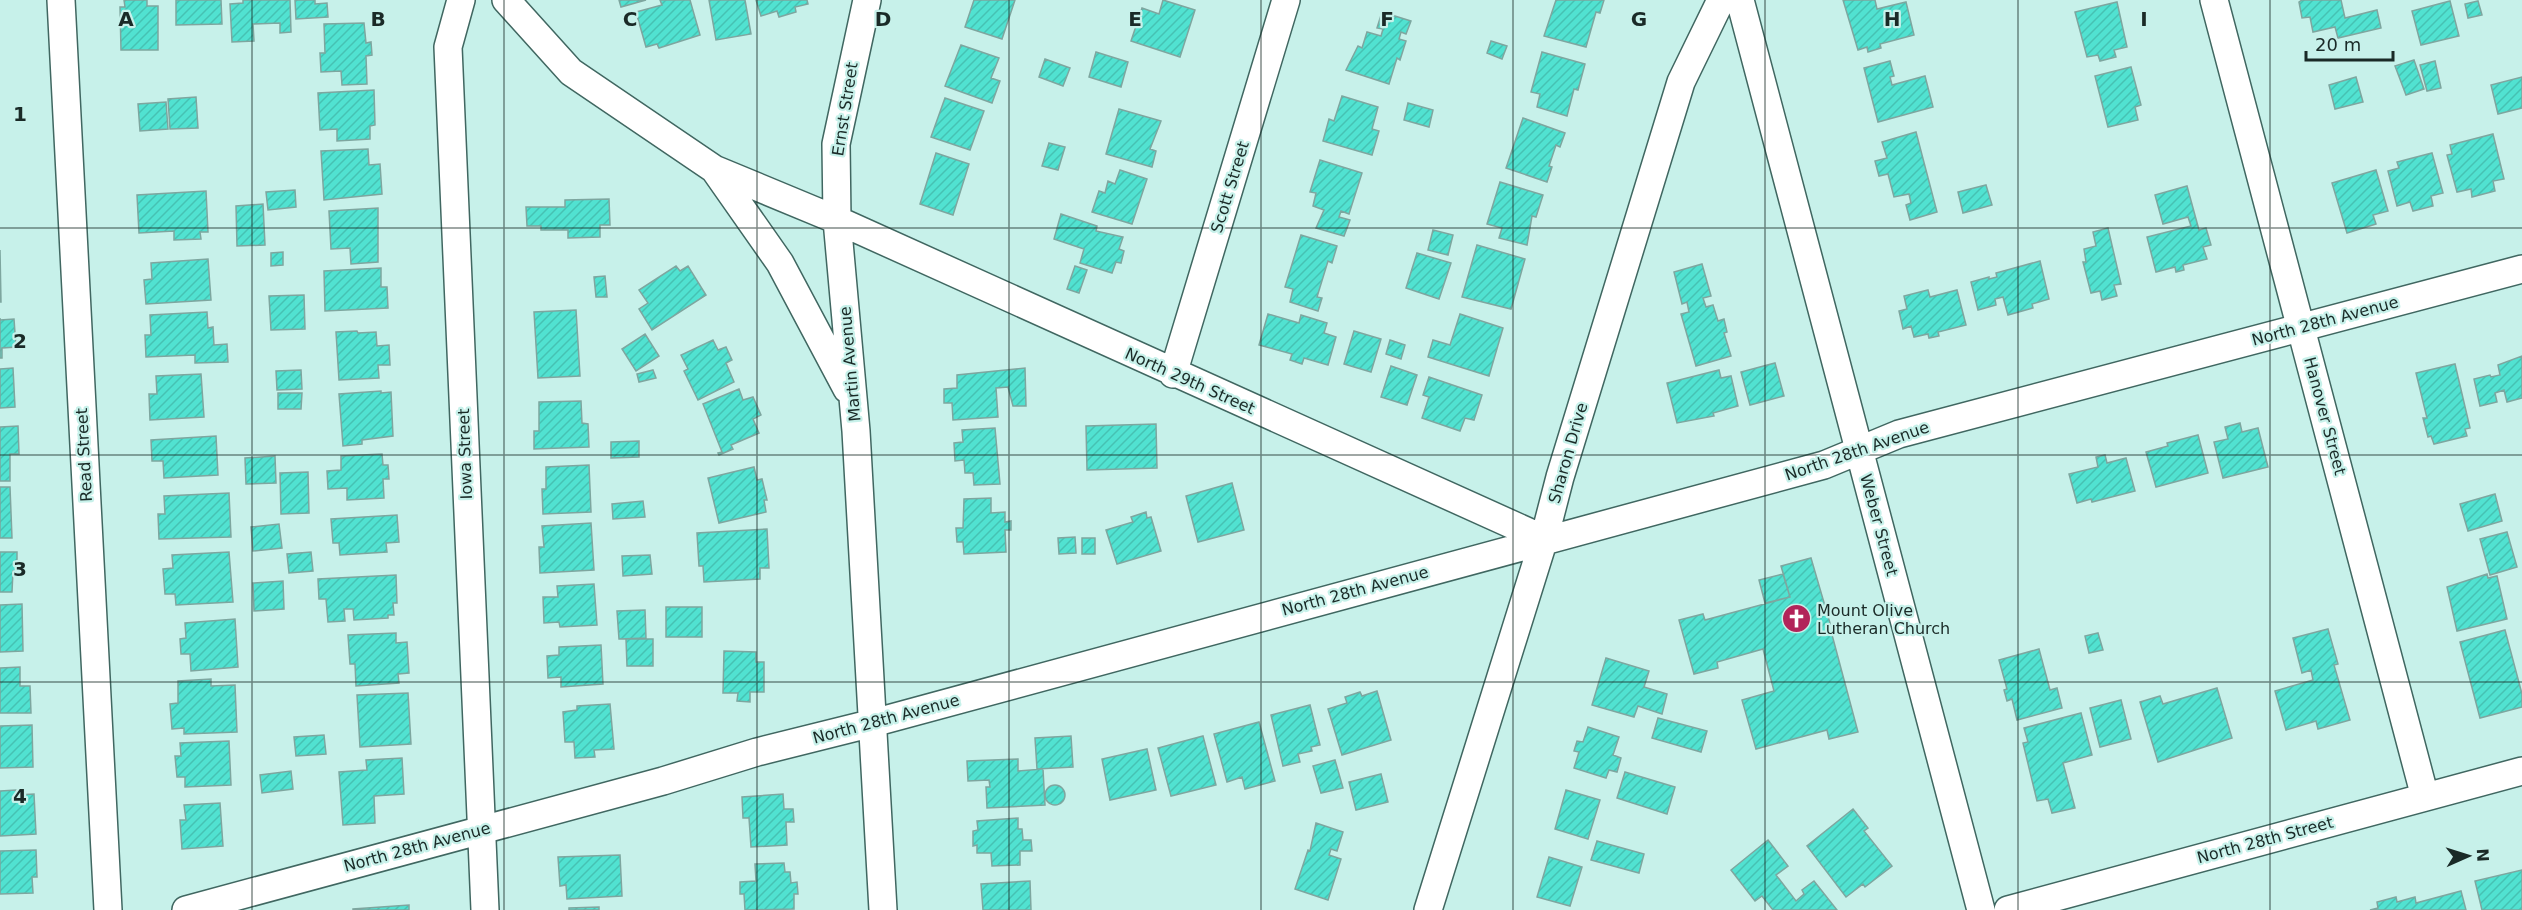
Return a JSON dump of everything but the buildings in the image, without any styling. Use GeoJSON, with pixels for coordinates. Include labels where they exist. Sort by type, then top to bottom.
{"type":"FeatureCollection","features":[{"type":"Feature","properties":{"kind":"street","name":"Read Street"},"geometry":{"type":"LineString","coordinates":[[61,0],[108,910]]}},
{"type":"Feature","properties":{"kind":"street","name":"Iowa Street"},"geometry":{"type":"LineString","coordinates":[[461,0],[448,47],[485,910]]}},
{"type":"Feature","properties":{"kind":"street"},"geometry":{"type":"LineString","coordinates":[[506,0],[571,72],[714,169],[837,220]]}},
{"type":"Feature","properties":{"kind":"street","name":"Ernst Street"},"geometry":{"type":"LineString","coordinates":[[837,220],[836,144],[867,0]]}},
{"type":"Feature","properties":{"kind":"street","name":"Scott Street"},"geometry":{"type":"LineString","coordinates":[[1173,374],[1286,0]]}},
{"type":"Feature","properties":{"kind":"street","name":"Sharon Drive"},"geometry":{"type":"LineString","coordinates":[[1428,910],[1544,539],[1560,477],[1681,82],[1721,0]]}},
{"type":"Feature","properties":{"kind":"street","name":"Weber Street"},"geometry":{"type":"LineString","coordinates":[[1740,0],[1981,910]]}},
{"type":"Feature","properties":{"kind":"street","name":"Hanover Street"},"geometry":{"type":"LineString","coordinates":[[2214,0],[2426,797]]}},
{"type":"Feature","properties":{"kind":"street"},"geometry":{"type":"LineString","coordinates":[[714,169],[780,264],[853,401]]}},
{"type":"Feature","properties":{"kind":"street","name":"North 29th Street"},"geometry":{"type":"LineString","coordinates":[[837,220],[1173,374],[1544,539]]}},
{"type":"Feature","properties":{"kind":"street","name":"Martin Avenue"},"geometry":{"type":"LineString","coordinates":[[837,220],[853,401],[883,910]]}},
{"type":"Feature","properties":{"kind":"street","name":"North 28th Avenue"},"geometry":{"type":"LineString","coordinates":[[186,910],[663,781],[757,752],[873,723],[1544,539],[1824,465],[1899,434],[2522,269]]}},
{"type":"Feature","properties":{"kind":"street","name":"North 28th Street"},"geometry":{"type":"LineString","coordinates":[[2008,910],[2522,771]]}},
{"type":"Feature","properties":{"kind":"place","name":"Mount Olive Lutheran Church"},"geometry":{"type":"Point","coordinates":[1796,619]}}]}
